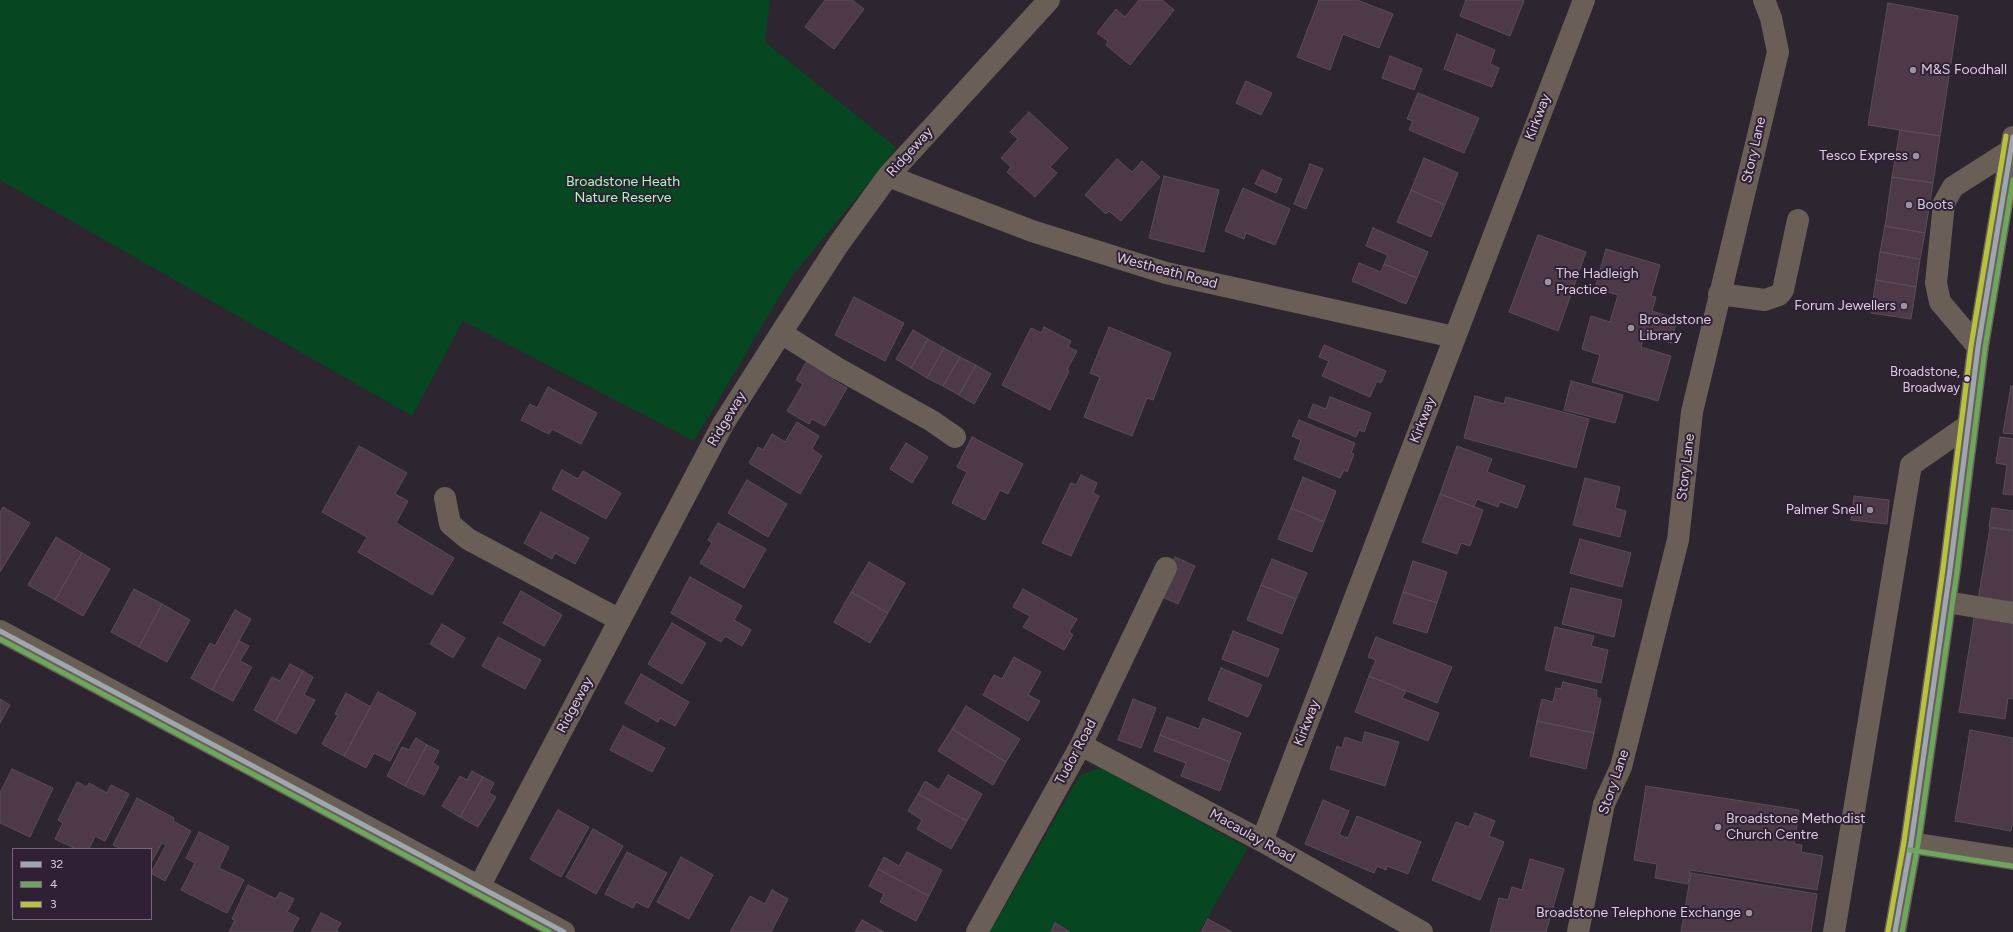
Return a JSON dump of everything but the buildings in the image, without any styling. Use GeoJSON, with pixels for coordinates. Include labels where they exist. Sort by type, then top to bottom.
{"type":"FeatureCollection","features":[{"type":"Feature","properties":{"kind":"main road"},"geometry":{"type":"LineString","coordinates":[[1895,932],[1911,844],[1946,602],[1978,348],[2012,143]]}},
{"type":"Feature","properties":{"kind":"street","name":"Ridgeway"},"geometry":{"type":"LineString","coordinates":[[479,887],[723,424],[780,333],[838,245],[888,176],[1049,0]]}},
{"type":"Feature","properties":{"kind":"street","name":"Kirkway"},"geometry":{"type":"LineString","coordinates":[[1262,840],[1584,0]]}},
{"type":"Feature","properties":{"kind":"street","name":"Story Lane"},"geometry":{"type":"LineString","coordinates":[[1578,932],[1604,804],[1621,767],[1678,540],[1692,412],[1778,52],[1772,18],[1764,0]]}},
{"type":"Feature","properties":{"kind":"street"},"geometry":{"type":"LineString","coordinates":[[1978,348],[1940,302],[1936,283],[1944,203],[1953,187],[2012,143]]}},
{"type":"Feature","properties":{"kind":"street","name":"Westheath Road"},"geometry":{"type":"LineString","coordinates":[[888,176],[1032,231],[1166,273],[1454,337]]}},
{"type":"Feature","properties":{"kind":"street"},"geometry":{"type":"LineString","coordinates":[[1719,294],[1765,300],[1779,295],[1783,290],[1798,220]]}},
{"type":"Feature","properties":{"kind":"street"},"geometry":{"type":"LineString","coordinates":[[780,333],[955,437]]}},
{"type":"Feature","properties":{"kind":"street"},"geometry":{"type":"LineString","coordinates":[[1834,932],[1911,465],[1967,426]]}},
{"type":"Feature","properties":{"kind":"street"},"geometry":{"type":"LineString","coordinates":[[445,498],[450,524],[468,539],[620,620]]}},
{"type":"Feature","properties":{"kind":"street","name":"Tudor Road"},"geometry":{"type":"LineString","coordinates":[[977,932],[1081,745],[1166,568]]}},
{"type":"Feature","properties":{"kind":"street"},"geometry":{"type":"LineString","coordinates":[[1946,602],[2013,613]]}},
{"type":"Feature","properties":{"kind":"street"},"geometry":{"type":"LineString","coordinates":[[0,631],[564,932]]}},
{"type":"Feature","properties":{"kind":"street","name":"Macaulay Road"},"geometry":{"type":"LineString","coordinates":[[1081,745],[1262,840],[1422,932]]}},
{"type":"Feature","properties":{"kind":"street"},"geometry":{"type":"LineString","coordinates":[[1911,844],[2013,859]]}},
{"type":"Feature","properties":{"kind":"green space","name":"Broadstone Heath Nature Reserve"},"geometry":{"type":"Polygon","coordinates":[[[0,0],[770,0],[765,42],[897,148],[790,279],[694,441],[463,321],[412,416],[0,180],[0,0]]]}},
{"type":"Feature","properties":{"kind":"green space"},"geometry":{"type":"Polygon","coordinates":[[[1101,768],[1248,848],[1199,932],[990,932],[1080,775],[1101,768]]]}},
{"type":"Feature","properties":{"kind":"transit line","name":"3"},"geometry":{"type":"LineString","coordinates":[[1888,931],[1904,842],[1943,569],[1971,346],[2006,136]]}},
{"type":"Feature","properties":{"kind":"transit line","name":"32"},"geometry":{"type":"LineString","coordinates":[[1895,932],[1911,843],[1950,570],[1978,347],[2013,137]]}},
{"type":"Feature","properties":{"kind":"transit line","name":"4"},"geometry":{"type":"LineString","coordinates":[[1902,932],[1918,844],[1957,571],[1985,348],[2013,180]]}},
{"type":"Feature","properties":{"kind":"transit line","name":"32"},"geometry":{"type":"LineString","coordinates":[[0,631],[564,932]]}},
{"type":"Feature","properties":{"kind":"transit line","name":"4"},"geometry":{"type":"LineString","coordinates":[[0,639],[549,932]]}},
{"type":"Feature","properties":{"kind":"transit line","name":"4"},"geometry":{"type":"LineString","coordinates":[[1910,850],[2012,866]]}},
{"type":"Feature","properties":{"kind":"place","name":"M&S Foodhall"},"geometry":{"type":"Point","coordinates":[1913,70]}},
{"type":"Feature","properties":{"kind":"place","name":"Tesco Express"},"geometry":{"type":"Point","coordinates":[1916,156]}},
{"type":"Feature","properties":{"kind":"place","name":"Boots"},"geometry":{"type":"Point","coordinates":[1909,205]}},
{"type":"Feature","properties":{"kind":"place","name":"The Hadleigh Practice"},"geometry":{"type":"Point","coordinates":[1548,282]}},
{"type":"Feature","properties":{"kind":"place","name":"Forum Jewellers"},"geometry":{"type":"Point","coordinates":[1904,306]}},
{"type":"Feature","properties":{"kind":"place","name":"Broadstone Library"},"geometry":{"type":"Point","coordinates":[1631,328]}},
{"type":"Feature","properties":{"kind":"place","name":"Broadstone, Broadway"},"geometry":{"type":"Point","coordinates":[1967,379]}},
{"type":"Feature","properties":{"kind":"place","name":"Palmer Snell"},"geometry":{"type":"Point","coordinates":[1870,510]}},
{"type":"Feature","properties":{"kind":"place","name":"Broadstone Methodist Church Centre"},"geometry":{"type":"Point","coordinates":[1718,827]}},
{"type":"Feature","properties":{"kind":"place","name":"Broadstone Telephone Exchange"},"geometry":{"type":"Point","coordinates":[1749,913]}}]}
